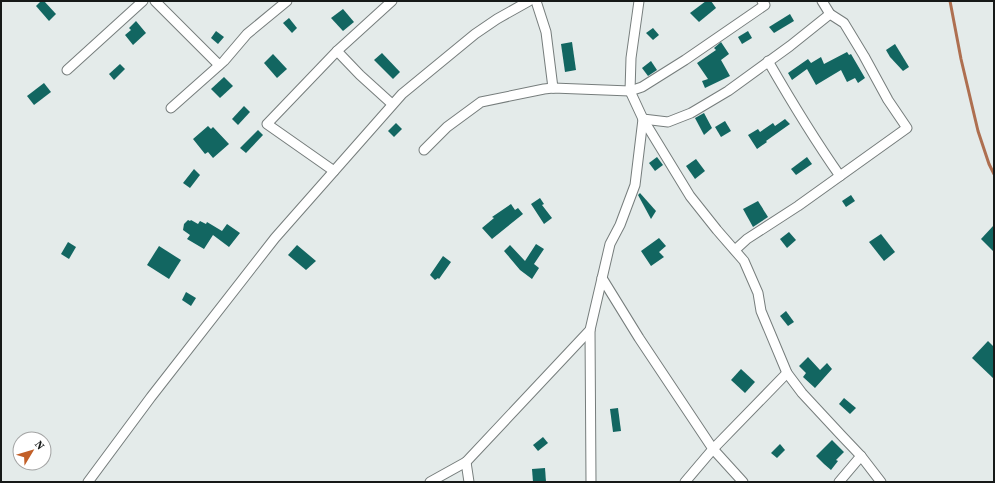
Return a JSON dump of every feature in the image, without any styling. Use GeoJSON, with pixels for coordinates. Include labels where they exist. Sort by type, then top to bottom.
{"type":"FeatureCollection","features":[{"type":"Feature","properties":{"kind":"street"},"geometry":{"type":"LineString","coordinates":[[66,70],[143,1]]}},
{"type":"Feature","properties":{"kind":"street"},"geometry":{"type":"LineString","coordinates":[[156,1],[219,65]]}},
{"type":"Feature","properties":{"kind":"street"},"geometry":{"type":"LineString","coordinates":[[171,108],[219,65],[247,34],[287,1]]}},
{"type":"Feature","properties":{"kind":"street"},"geometry":{"type":"LineString","coordinates":[[334,171],[267,124],[337,52],[392,1]]}},
{"type":"Feature","properties":{"kind":"street"},"geometry":{"type":"LineString","coordinates":[[88,482],[151,397],[275,238],[392,104],[475,34],[497,19],[529,1]]}},
{"type":"Feature","properties":{"kind":"street"},"geometry":{"type":"LineString","coordinates":[[536,1],[546,32],[553,88]]}},
{"type":"Feature","properties":{"kind":"street"},"geometry":{"type":"LineString","coordinates":[[639,1],[631,58],[630,90],[643,119],[690,196],[744,261],[758,293],[761,311],[787,373],[802,393],[861,456],[880,482]]}},
{"type":"Feature","properties":{"kind":"street"},"geometry":{"type":"LineString","coordinates":[[424,150],[446,127],[481,102],[553,88],[630,90],[642,87],[765,6],[762,1]]}},
{"type":"Feature","properties":{"kind":"street"},"geometry":{"type":"LineString","coordinates":[[735,250],[747,238],[798,206],[907,128],[888,100],[844,23],[830,14],[822,1]]}},
{"type":"Feature","properties":{"kind":"street"},"geometry":{"type":"LineString","coordinates":[[643,119],[668,122],[691,112],[728,91],[830,14]]}},
{"type":"Feature","properties":{"kind":"street"},"geometry":{"type":"LineString","coordinates":[[337,52],[392,104]]}},
{"type":"Feature","properties":{"kind":"street"},"geometry":{"type":"LineString","coordinates":[[768,61],[820,147],[840,176]]}},
{"type":"Feature","properties":{"kind":"street"},"geometry":{"type":"LineString","coordinates":[[591,482],[590,330],[610,244],[620,225],[635,185],[643,119]]}},
{"type":"Feature","properties":{"kind":"street"},"geometry":{"type":"LineString","coordinates":[[602,278],[639,338],[713,449],[743,482]]}},
{"type":"Feature","properties":{"kind":"street"},"geometry":{"type":"LineString","coordinates":[[430,482],[466,462],[590,330]]}},
{"type":"Feature","properties":{"kind":"street"},"geometry":{"type":"LineString","coordinates":[[685,482],[713,449],[787,373]]}},
{"type":"Feature","properties":{"kind":"street"},"geometry":{"type":"LineString","coordinates":[[839,482],[861,456]]}},
{"type":"Feature","properties":{"kind":"street"},"geometry":{"type":"LineString","coordinates":[[466,462],[469,482]]}},
{"type":"Feature","properties":{"kind":"building"},"geometry":{"type":"Polygon","coordinates":[[[41,1],[44,1],[56,14],[49,21],[36,6],[41,1]]]}},
{"type":"Feature","properties":{"kind":"building"},"geometry":{"type":"Polygon","coordinates":[[[706,1],[711,1],[716,8],[699,22],[690,13],[706,1]]]}},
{"type":"Feature","properties":{"kind":"building"},"geometry":{"type":"Polygon","coordinates":[[[343,9],[354,22],[343,31],[331,18],[343,9]]]}},
{"type":"Feature","properties":{"kind":"building"},"geometry":{"type":"Polygon","coordinates":[[[790,14],[794,21],[774,33],[769,27],[790,14]]]}},
{"type":"Feature","properties":{"kind":"building"},"geometry":{"type":"Polygon","coordinates":[[[289,18],[297,28],[292,33],[283,23],[289,18]]]}},
{"type":"Feature","properties":{"kind":"building"},"geometry":{"type":"Polygon","coordinates":[[[136,21],[146,33],[133,45],[125,35],[131,30],[129,28],[136,21]]]}},
{"type":"Feature","properties":{"kind":"building"},"geometry":{"type":"Polygon","coordinates":[[[653,28],[659,35],[653,40],[646,33],[653,28]]]}},
{"type":"Feature","properties":{"kind":"building"},"geometry":{"type":"Polygon","coordinates":[[[216,31],[224,37],[218,44],[211,38],[216,31]]]}},
{"type":"Feature","properties":{"kind":"building"},"geometry":{"type":"Polygon","coordinates":[[[748,31],[752,38],[742,44],[738,37],[748,31]]]}},
{"type":"Feature","properties":{"kind":"building"},"geometry":{"type":"Polygon","coordinates":[[[572,42],[576,70],[565,72],[561,44],[572,42]]]}},
{"type":"Feature","properties":{"kind":"building"},"geometry":{"type":"Polygon","coordinates":[[[721,42],[729,54],[721,60],[730,76],[705,88],[702,81],[708,79],[697,63],[716,50],[714,48],[721,42]]]}},
{"type":"Feature","properties":{"kind":"building"},"geometry":{"type":"Polygon","coordinates":[[[895,44],[909,67],[903,71],[890,57],[886,50],[895,44]]]}},
{"type":"Feature","properties":{"kind":"building"},"geometry":{"type":"Polygon","coordinates":[[[847,52],[849,55],[851,54],[865,78],[858,83],[855,78],[847,82],[841,70],[816,85],[807,69],[792,80],[788,73],[808,59],[811,63],[821,57],[824,64],[847,52]]]}},
{"type":"Feature","properties":{"kind":"building"},"geometry":{"type":"Polygon","coordinates":[[[382,53],[400,72],[393,79],[374,60],[382,53]]]}},
{"type":"Feature","properties":{"kind":"building"},"geometry":{"type":"Polygon","coordinates":[[[273,54],[287,69],[277,78],[264,63],[273,54]]]}},
{"type":"Feature","properties":{"kind":"building"},"geometry":{"type":"Polygon","coordinates":[[[651,61],[657,70],[648,76],[642,68],[651,61]]]}},
{"type":"Feature","properties":{"kind":"building"},"geometry":{"type":"Polygon","coordinates":[[[120,64],[125,69],[114,80],[109,74],[120,64]]]}},
{"type":"Feature","properties":{"kind":"building"},"geometry":{"type":"Polygon","coordinates":[[[224,77],[233,86],[220,98],[211,89],[224,77]]]}},
{"type":"Feature","properties":{"kind":"building"},"geometry":{"type":"Polygon","coordinates":[[[44,83],[51,92],[34,105],[27,96],[44,83]]]}},
{"type":"Feature","properties":{"kind":"building"},"geometry":{"type":"Polygon","coordinates":[[[244,106],[250,112],[238,125],[232,119],[244,106]]]}},
{"type":"Feature","properties":{"kind":"building"},"geometry":{"type":"Polygon","coordinates":[[[704,113],[712,128],[704,135],[695,118],[704,113]]]}},
{"type":"Feature","properties":{"kind":"building"},"geometry":{"type":"Polygon","coordinates":[[[785,119],[790,124],[757,149],[748,135],[758,129],[760,132],[773,123],[775,126],[785,119]]]}},
{"type":"Feature","properties":{"kind":"building"},"geometry":{"type":"Polygon","coordinates":[[[725,121],[731,131],[721,137],[715,127],[725,121]]]}},
{"type":"Feature","properties":{"kind":"building"},"geometry":{"type":"Polygon","coordinates":[[[396,123],[402,129],[394,137],[388,131],[396,123]]]}},
{"type":"Feature","properties":{"kind":"building"},"geometry":{"type":"Polygon","coordinates":[[[208,126],[211,129],[213,127],[229,144],[213,158],[208,152],[205,154],[193,139],[208,126]]]}},
{"type":"Feature","properties":{"kind":"building"},"geometry":{"type":"Polygon","coordinates":[[[258,130],[263,135],[246,153],[240,148],[258,130]]]}},
{"type":"Feature","properties":{"kind":"building"},"geometry":{"type":"Polygon","coordinates":[[[657,157],[663,165],[655,171],[649,163],[657,157]]]}},
{"type":"Feature","properties":{"kind":"building"},"geometry":{"type":"Polygon","coordinates":[[[807,157],[812,164],[796,175],[791,169],[807,157]]]}},
{"type":"Feature","properties":{"kind":"building"},"geometry":{"type":"Polygon","coordinates":[[[696,159],[705,171],[695,179],[686,166],[696,159]]]}},
{"type":"Feature","properties":{"kind":"building"},"geometry":{"type":"Polygon","coordinates":[[[194,169],[200,175],[190,188],[183,183],[194,169]]]}},
{"type":"Feature","properties":{"kind":"building"},"geometry":{"type":"Polygon","coordinates":[[[640,193],[656,211],[651,219],[638,195],[640,193]]]}},
{"type":"Feature","properties":{"kind":"building"},"geometry":{"type":"Polygon","coordinates":[[[851,195],[855,201],[846,207],[842,201],[851,195]]]}},
{"type":"Feature","properties":{"kind":"building"},"geometry":{"type":"Polygon","coordinates":[[[540,198],[544,204],[542,205],[552,218],[544,224],[531,204],[540,198]]]}},
{"type":"Feature","properties":{"kind":"building"},"geometry":{"type":"Polygon","coordinates":[[[758,201],[768,217],[753,227],[743,209],[758,201]]]}},
{"type":"Feature","properties":{"kind":"building"},"geometry":{"type":"Polygon","coordinates":[[[511,204],[515,210],[518,208],[523,214],[492,239],[482,228],[494,218],[492,217],[511,204]]]}},
{"type":"Feature","properties":{"kind":"building"},"geometry":{"type":"Polygon","coordinates":[[[188,220],[198,224],[200,221],[206,224],[207,222],[222,231],[227,224],[240,233],[229,247],[213,235],[204,249],[187,239],[190,235],[183,230],[184,224],[188,220]]]}},
{"type":"Feature","properties":{"kind":"building"},"geometry":{"type":"Polygon","coordinates":[[[994,225],[994,252],[981,239],[994,225]]]}},
{"type":"Feature","properties":{"kind":"building"},"geometry":{"type":"Polygon","coordinates":[[[789,232],[796,240],[787,248],[780,239],[789,232]]]}},
{"type":"Feature","properties":{"kind":"building"},"geometry":{"type":"Polygon","coordinates":[[[881,234],[895,252],[884,261],[869,242],[881,234]]]}},
{"type":"Feature","properties":{"kind":"building"},"geometry":{"type":"Polygon","coordinates":[[[659,238],[666,246],[659,252],[664,257],[651,266],[641,251],[659,238]]]}},
{"type":"Feature","properties":{"kind":"building"},"geometry":{"type":"Polygon","coordinates":[[[68,242],[76,247],[69,259],[61,254],[68,242]]]}},
{"type":"Feature","properties":{"kind":"building"},"geometry":{"type":"Polygon","coordinates":[[[536,244],[544,249],[534,264],[539,268],[532,279],[520,270],[504,251],[510,245],[525,261],[536,244]]]}},
{"type":"Feature","properties":{"kind":"building"},"geometry":{"type":"Polygon","coordinates":[[[297,245],[316,261],[306,270],[288,255],[297,245]]]}},
{"type":"Feature","properties":{"kind":"building"},"geometry":{"type":"Polygon","coordinates":[[[159,246],[181,260],[169,279],[147,265],[159,246]]]}},
{"type":"Feature","properties":{"kind":"building"},"geometry":{"type":"Polygon","coordinates":[[[443,256],[451,262],[439,279],[438,278],[435,280],[430,275],[443,256]]]}},
{"type":"Feature","properties":{"kind":"building"},"geometry":{"type":"Polygon","coordinates":[[[186,292],[196,298],[191,306],[182,300],[186,292]]]}},
{"type":"Feature","properties":{"kind":"building"},"geometry":{"type":"Polygon","coordinates":[[[786,311],[794,322],[788,326],[780,316],[786,311]]]}},
{"type":"Feature","properties":{"kind":"building"},"geometry":{"type":"Polygon","coordinates":[[[988,341],[994,347],[994,379],[972,358],[988,341]]]}},
{"type":"Feature","properties":{"kind":"building"},"geometry":{"type":"Polygon","coordinates":[[[808,357],[820,370],[827,363],[832,369],[815,388],[803,377],[806,373],[799,366],[808,357]]]}},
{"type":"Feature","properties":{"kind":"building"},"geometry":{"type":"Polygon","coordinates":[[[741,369],[755,382],[745,393],[731,380],[741,369]]]}},
{"type":"Feature","properties":{"kind":"building"},"geometry":{"type":"Polygon","coordinates":[[[844,398],[856,408],[850,414],[839,404],[844,398]]]}},
{"type":"Feature","properties":{"kind":"building"},"geometry":{"type":"Polygon","coordinates":[[[618,408],[621,431],[613,432],[610,409],[618,408]]]}},
{"type":"Feature","properties":{"kind":"building"},"geometry":{"type":"Polygon","coordinates":[[[543,437],[548,443],[538,451],[533,445],[543,437]]]}},
{"type":"Feature","properties":{"kind":"building"},"geometry":{"type":"Polygon","coordinates":[[[832,440],[844,452],[836,460],[838,461],[831,470],[816,456],[832,440]]]}},
{"type":"Feature","properties":{"kind":"building"},"geometry":{"type":"Polygon","coordinates":[[[780,444],[785,450],[777,458],[771,453],[780,444]]]}},
{"type":"Feature","properties":{"kind":"building"},"geometry":{"type":"Polygon","coordinates":[[[545,468],[546,482],[533,482],[532,469],[545,468]]]}},
{"type":"Feature","properties":{"kind":"waterway"},"geometry":{"type":"LineString","coordinates":[[950,1],[961,59],[978,131],[994,174]]}}]}
